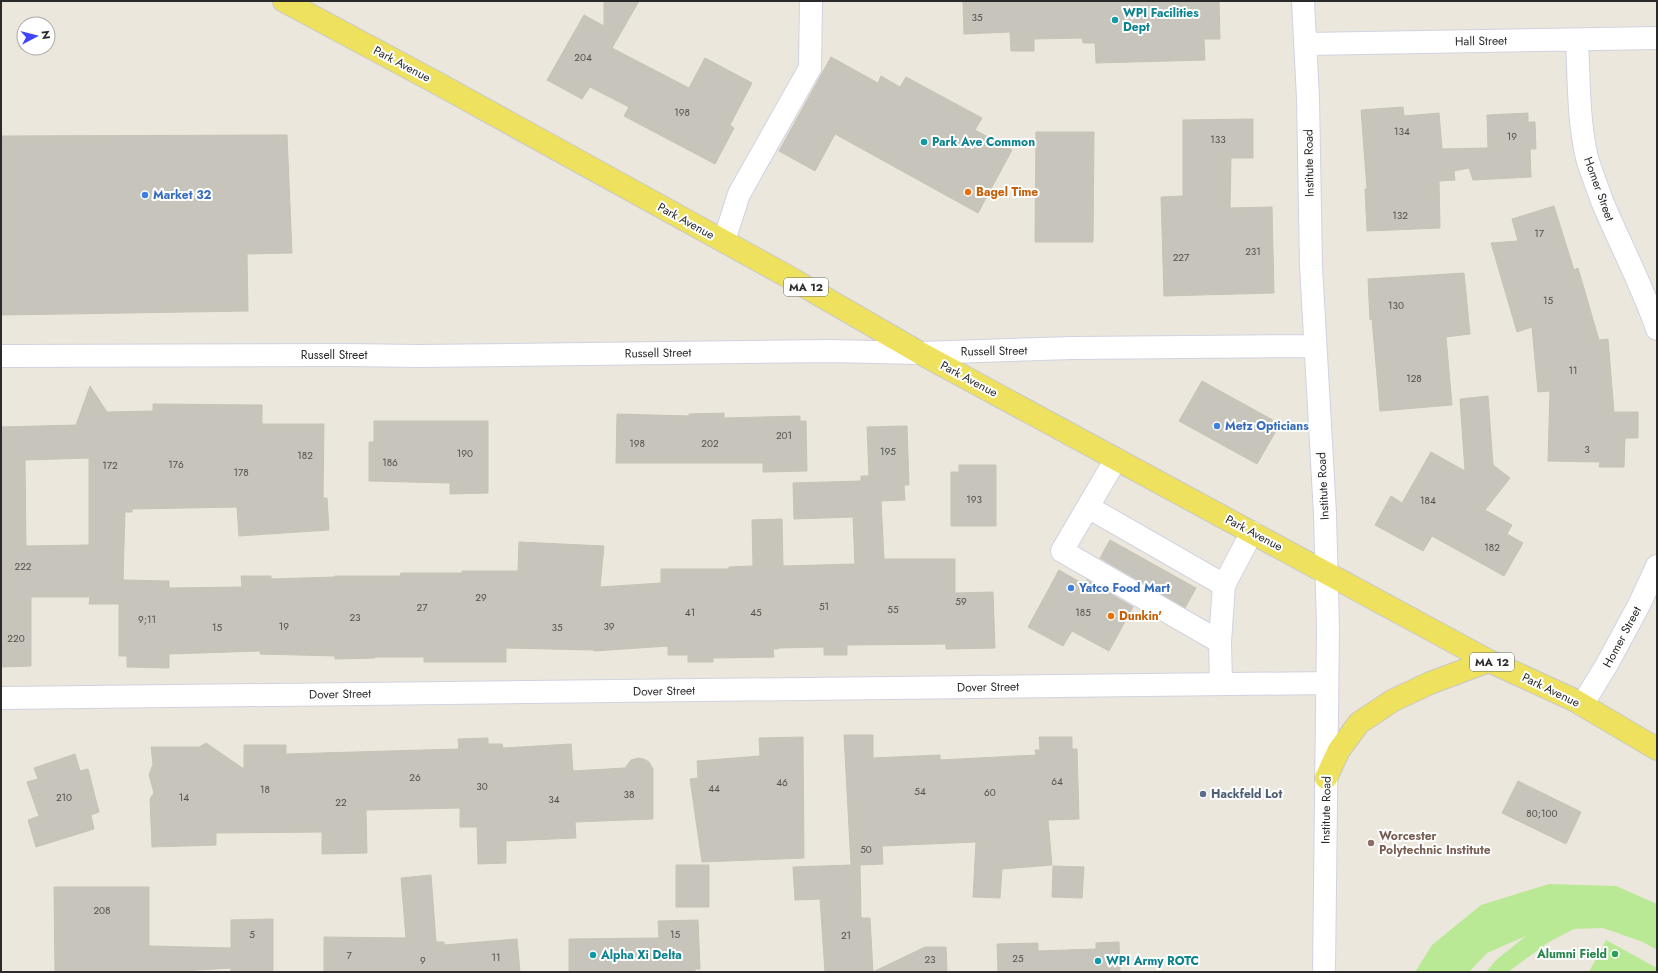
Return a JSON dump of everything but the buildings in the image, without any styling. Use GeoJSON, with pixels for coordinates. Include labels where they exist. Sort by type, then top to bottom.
{"type":"FeatureCollection","features":[{"type":"Feature","properties":{"kind":"main road","name":"Park Avenue"},"geometry":{"type":"LineString","coordinates":[[284,1],[724,241],[920,353],[1490,661],[1582,705],[1657,749]]}},
{"type":"Feature","properties":{"kind":"main road"},"geometry":{"type":"LineString","coordinates":[[1326,778],[1339,750],[1359,723],[1392,701],[1417,689],[1490,661]]}},
{"type":"Feature","properties":{"kind":"street"},"geometry":{"type":"LineString","coordinates":[[724,241],[739,194],[810,68],[811,1]]}},
{"type":"Feature","properties":{"kind":"street","name":"Institute Road"},"geometry":{"type":"LineString","coordinates":[[1303,1],[1308,98],[1311,266],[1327,573],[1328,683],[1324,972]]}},
{"type":"Feature","properties":{"kind":"street","name":"Hall Street"},"geometry":{"type":"LineString","coordinates":[[1306,44],[1657,38]]}},
{"type":"Feature","properties":{"kind":"street","name":"Homer Street"},"geometry":{"type":"LineString","coordinates":[[1578,40],[1579,98],[1587,157],[1608,215],[1644,294],[1657,330]]}},
{"type":"Feature","properties":{"kind":"street","name":"Russell Street"},"geometry":{"type":"LineString","coordinates":[[1,356],[419,356],[830,351],[920,353],[1073,348],[1315,346]]}},
{"type":"Feature","properties":{"kind":"street"},"geometry":{"type":"LineString","coordinates":[[1116,459],[1062,551],[1220,642]]}},
{"type":"Feature","properties":{"kind":"street"},"geometry":{"type":"LineString","coordinates":[[1088,507],[1224,585]]}},
{"type":"Feature","properties":{"kind":"street"},"geometry":{"type":"LineString","coordinates":[[1221,684],[1220,642],[1224,585],[1252,532]]}},
{"type":"Feature","properties":{"kind":"street","name":"Homer Street"},"geometry":{"type":"LineString","coordinates":[[1582,705],[1606,666],[1639,605],[1657,566]]}},
{"type":"Feature","properties":{"kind":"street","name":"Dover Street"},"geometry":{"type":"LineString","coordinates":[[1,698],[1328,683]]}},
{"type":"Feature","properties":{"kind":"green space"},"geometry":{"type":"Polygon","coordinates":[[[1549,884],[1616,886],[1657,904],[1657,950],[1643,942],[1603,928],[1574,929],[1549,942],[1508,972],[1486,972],[1496,960],[1526,936],[1487,953],[1469,972],[1415,972],[1432,945],[1481,905],[1549,884]]]}},
{"type":"Feature","properties":{"kind":"green space","name":"Alumni Field"},"geometry":{"type":"Polygon","coordinates":[[[1606,940],[1657,968],[1657,972],[1589,972],[1606,940]]]}},
{"type":"Feature","properties":{"kind":"place","name":"WPI Facilities Dept"},"geometry":{"type":"Point","coordinates":[1115,20]}},
{"type":"Feature","properties":{"kind":"place","name":"Park Ave Common"},"geometry":{"type":"Point","coordinates":[924,142]}},
{"type":"Feature","properties":{"kind":"place","name":"Bagel Time"},"geometry":{"type":"Point","coordinates":[968,192]}},
{"type":"Feature","properties":{"kind":"place","name":"Market 32"},"geometry":{"type":"Point","coordinates":[145,195]}},
{"type":"Feature","properties":{"kind":"place","name":"Metz Opticians"},"geometry":{"type":"Point","coordinates":[1217,426]}},
{"type":"Feature","properties":{"kind":"place","name":"Yatco Food Mart"},"geometry":{"type":"Point","coordinates":[1071,588]}},
{"type":"Feature","properties":{"kind":"place","name":"Dunkin'"},"geometry":{"type":"Point","coordinates":[1111,616]}},
{"type":"Feature","properties":{"kind":"place","name":"Hackfeld Lot"},"geometry":{"type":"Point","coordinates":[1203,794]}},
{"type":"Feature","properties":{"kind":"place","name":"Worcester Polytechnic Institute"},"geometry":{"type":"Point","coordinates":[1371,843]}},
{"type":"Feature","properties":{"kind":"place","name":"Alumni Field"},"geometry":{"type":"Point","coordinates":[1615,954]}},
{"type":"Feature","properties":{"kind":"place","name":"Alpha Xi Delta"},"geometry":{"type":"Point","coordinates":[593,955]}},
{"type":"Feature","properties":{"kind":"place","name":"WPI Army ROTC"},"geometry":{"type":"Point","coordinates":[1098,961]}}]}
